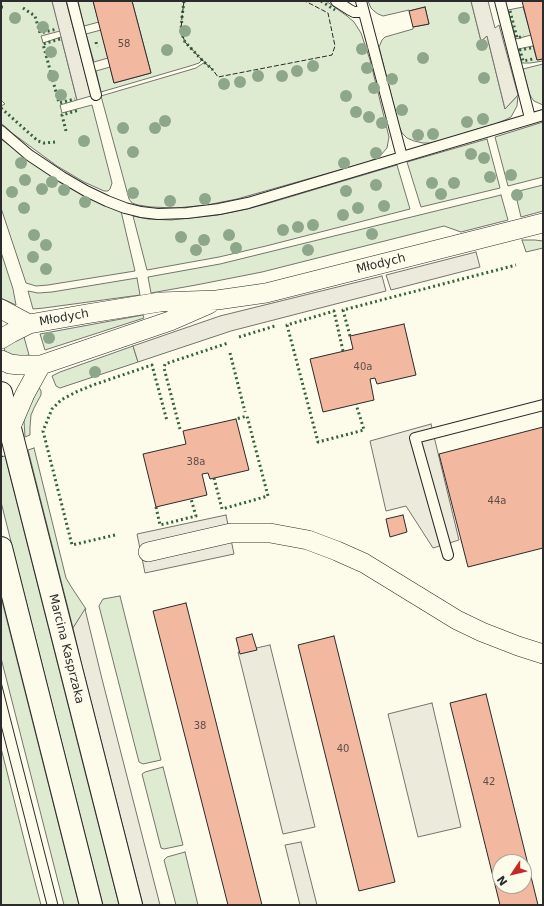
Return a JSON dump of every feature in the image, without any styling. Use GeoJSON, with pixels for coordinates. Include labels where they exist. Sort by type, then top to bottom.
{"type":"FeatureCollection","features":[{"type":"Feature","properties":{"kind":"street","name":"Młodych"},"geometry":{"type":"LineString","coordinates":[[1,339],[30,324],[160,302],[217,300],[266,293],[543,223]]}},
{"type":"Feature","properties":{"kind":"street","name":"Młodych"},"geometry":{"type":"LineString","coordinates":[[1,360],[10,364],[41,365],[170,321],[217,300]]}},
{"type":"Feature","properties":{"kind":"street","name":"Młodych"},"geometry":{"type":"LineString","coordinates":[[1,309],[30,324]]}},
{"type":"Feature","properties":{"kind":"street"},"geometry":{"type":"LineString","coordinates":[[10,429],[24,394],[41,365]]}},
{"type":"Feature","properties":{"kind":"street","name":"Marcina Kasprzaka"},"geometry":{"type":"LineString","coordinates":[[1,393],[131,905]]}},
{"type":"Feature","properties":{"kind":"street"},"geometry":{"type":"LineString","coordinates":[[148,552],[231,533],[270,533],[308,540],[364,563],[457,620],[482,632],[543,654]]}},
{"type":"Feature","properties":{"kind":"street"},"geometry":{"type":"LineString","coordinates":[[1,548],[91,905]]}},
{"type":"Feature","properties":{"kind":"lane"},"geometry":{"type":"LineString","coordinates":[[72,1],[96,95]]}},
{"type":"Feature","properties":{"kind":"lane"},"geometry":{"type":"LineString","coordinates":[[336,1],[354,12],[364,12]]}},
{"type":"Feature","properties":{"kind":"lane"},"geometry":{"type":"LineString","coordinates":[[361,1],[402,157]]}},
{"type":"Feature","properties":{"kind":"lane"},"geometry":{"type":"LineString","coordinates":[[500,1],[530,118]]}},
{"type":"Feature","properties":{"kind":"lane"},"geometry":{"type":"LineString","coordinates":[[1,131],[29,156],[86,191],[125,208],[158,214],[219,209],[248,203],[543,115]]}},
{"type":"Feature","properties":{"kind":"lane"},"geometry":{"type":"LineString","coordinates":[[448,555],[415,438],[543,405]]}},
{"type":"Feature","properties":{"kind":"green space"},"geometry":{"type":"Polygon","coordinates":[[[1,1],[52,1],[60,31],[41,36],[43,43],[61,37],[77,100],[60,105],[62,113],[92,105],[112,183],[108,191],[104,191],[84,182],[57,166],[12,133],[1,123],[1,106],[5,104],[1,100],[1,1]]]}},
{"type":"Feature","properties":{"kind":"green space"},"geometry":{"type":"Polygon","coordinates":[[[78,1],[93,1],[99,22],[84,26],[78,1]]]}},
{"type":"Feature","properties":{"kind":"green space"},"geometry":{"type":"Polygon","coordinates":[[[132,1],[326,1],[354,22],[361,33],[370,60],[389,137],[387,148],[380,156],[368,162],[237,199],[207,205],[176,208],[151,207],[132,203],[129,199],[101,96],[196,68],[205,62],[202,60],[199,63],[190,66],[101,92],[96,71],[110,67],[114,83],[151,73],[132,1]]]}},
{"type":"Feature","properties":{"kind":"green space"},"geometry":{"type":"Polygon","coordinates":[[[368,1],[471,1],[481,41],[487,36],[505,109],[518,95],[517,106],[511,117],[495,124],[432,143],[423,143],[407,138],[402,133],[399,126],[379,47],[385,37],[413,29],[413,27],[429,24],[425,7],[383,16],[371,8],[368,1]]]}},
{"type":"Feature","properties":{"kind":"green space"},"geometry":{"type":"Polygon","coordinates":[[[523,7],[531,35],[516,39],[508,10],[523,7]]]}},
{"type":"Feature","properties":{"kind":"green space"},"geometry":{"type":"Polygon","coordinates":[[[101,30],[108,58],[94,62],[86,34],[101,30]]]}},
{"type":"Feature","properties":{"kind":"green space"},"geometry":{"type":"Polygon","coordinates":[[[533,46],[537,60],[543,59],[543,61],[522,63],[518,49],[533,46]]]}},
{"type":"Feature","properties":{"kind":"green space"},"geometry":{"type":"Polygon","coordinates":[[[543,64],[543,105],[534,101],[531,97],[523,69],[543,64]]]}},
{"type":"Feature","properties":{"kind":"green space"},"geometry":{"type":"Polygon","coordinates":[[[543,122],[543,177],[508,186],[495,137],[543,122]]]}},
{"type":"Feature","properties":{"kind":"green space"},"geometry":{"type":"Polygon","coordinates":[[[1,139],[42,170],[76,191],[121,211],[135,271],[48,285],[36,286],[26,283],[1,208],[1,139]]]}},
{"type":"Feature","properties":{"kind":"green space"},"geometry":{"type":"Polygon","coordinates":[[[487,139],[500,188],[421,207],[407,162],[487,139]]]}},
{"type":"Feature","properties":{"kind":"green space"},"geometry":{"type":"Polygon","coordinates":[[[397,165],[410,209],[219,257],[147,270],[133,216],[148,219],[171,220],[218,215],[266,204],[397,165]]]}},
{"type":"Feature","properties":{"kind":"green space"},"geometry":{"type":"Polygon","coordinates":[[[543,185],[543,211],[521,217],[515,192],[543,185]]]}},
{"type":"Feature","properties":{"kind":"green space"},"geometry":{"type":"Polygon","coordinates":[[[501,195],[508,220],[461,232],[444,226],[262,272],[151,293],[148,277],[220,264],[501,195]]]}},
{"type":"Feature","properties":{"kind":"green space"},"geometry":{"type":"Polygon","coordinates":[[[522,240],[543,241],[543,248],[526,252],[522,240]]]}},
{"type":"Feature","properties":{"kind":"green space"},"geometry":{"type":"Polygon","coordinates":[[[1,252],[13,289],[16,305],[1,298],[1,252]]]}},
{"type":"Feature","properties":{"kind":"green space"},"geometry":{"type":"Polygon","coordinates":[[[137,278],[140,295],[44,308],[33,309],[28,291],[38,293],[52,292],[137,278]]]}},
{"type":"Feature","properties":{"kind":"green space"},"geometry":{"type":"Polygon","coordinates":[[[143,315],[144,318],[45,350],[40,334],[143,315]]]}},
{"type":"Feature","properties":{"kind":"green space"},"geometry":{"type":"Polygon","coordinates":[[[24,337],[29,355],[12,358],[5,352],[4,346],[13,340],[24,337]]]}},
{"type":"Feature","properties":{"kind":"green space"},"geometry":{"type":"Polygon","coordinates":[[[133,346],[138,362],[60,388],[56,386],[52,376],[133,346]]]}},
{"type":"Feature","properties":{"kind":"green space"},"geometry":{"type":"Polygon","coordinates":[[[39,387],[41,395],[31,415],[30,435],[25,437],[24,421],[26,413],[39,387]]]}},
{"type":"Feature","properties":{"kind":"green space"},"geometry":{"type":"Polygon","coordinates":[[[34,448],[66,578],[86,609],[73,628],[28,450],[34,448]]]}},
{"type":"Feature","properties":{"kind":"green space"},"geometry":{"type":"Polygon","coordinates":[[[5,456],[119,905],[103,905],[1,502],[1,457],[5,456]]]}},
{"type":"Feature","properties":{"kind":"green space"},"geometry":{"type":"Polygon","coordinates":[[[120,596],[161,760],[143,764],[139,762],[99,606],[103,599],[120,596]]]}},
{"type":"Feature","properties":{"kind":"green space"},"geometry":{"type":"Polygon","coordinates":[[[1,597],[79,905],[64,905],[1,658],[1,597]]]}},
{"type":"Feature","properties":{"kind":"green space"},"geometry":{"type":"Polygon","coordinates":[[[1,748],[30,863],[41,905],[1,905],[1,748]]]}},
{"type":"Feature","properties":{"kind":"green space"},"geometry":{"type":"Polygon","coordinates":[[[163,767],[183,845],[164,849],[161,848],[142,774],[163,767]]]}},
{"type":"Feature","properties":{"kind":"green space"},"geometry":{"type":"Polygon","coordinates":[[[185,852],[198,905],[176,905],[164,860],[167,857],[185,852]]]}},
{"type":"Feature","properties":{"kind":"shaded area"},"geometry":{"type":"Polygon","coordinates":[[[52,1],[66,1],[91,96],[77,100],[52,1]]]}},
{"type":"Feature","properties":{"kind":"shaded area"},"geometry":{"type":"Polygon","coordinates":[[[471,1],[488,1],[495,28],[499,25],[518,95],[505,109],[487,36],[481,41],[471,1]]]}},
{"type":"Feature","properties":{"kind":"shaded area"},"geometry":{"type":"Polygon","coordinates":[[[476,252],[480,267],[391,290],[386,275],[476,252]]]}},
{"type":"Feature","properties":{"kind":"shaded area"},"geometry":{"type":"Polygon","coordinates":[[[382,276],[386,291],[231,331],[138,362],[133,346],[220,316],[382,276]]]}},
{"type":"Feature","properties":{"kind":"shaded area"},"geometry":{"type":"Polygon","coordinates":[[[431,424],[459,540],[433,548],[406,506],[386,511],[370,441],[431,424]]]}},
{"type":"Feature","properties":{"kind":"shaded area"},"geometry":{"type":"Polygon","coordinates":[[[226,515],[234,554],[145,573],[137,534],[226,515]]]}},
{"type":"Feature","properties":{"kind":"shaded area"},"geometry":{"type":"Polygon","coordinates":[[[85,609],[160,905],[143,905],[81,662],[73,628],[85,609]]]}},
{"type":"Feature","properties":{"kind":"shaded area"},"geometry":{"type":"Polygon","coordinates":[[[270,645],[315,827],[283,834],[238,652],[270,645]]]}},
{"type":"Feature","properties":{"kind":"shaded area"},"geometry":{"type":"Polygon","coordinates":[[[432,703],[461,827],[418,837],[388,714],[432,703]]]}},
{"type":"Feature","properties":{"kind":"shaded area"},"geometry":{"type":"Polygon","coordinates":[[[301,842],[317,905],[300,905],[285,845],[301,842]]]}},
{"type":"Feature","properties":{"kind":"building"},"geometry":{"type":"Polygon","coordinates":[[[93,1],[132,1],[151,73],[114,83],[93,1]]]}},
{"type":"Feature","properties":{"kind":"building"},"geometry":{"type":"Polygon","coordinates":[[[522,1],[543,1],[543,59],[537,60],[522,1]]]}},
{"type":"Feature","properties":{"kind":"building"},"geometry":{"type":"Polygon","coordinates":[[[425,7],[429,24],[413,27],[409,11],[425,7]]]}},
{"type":"Feature","properties":{"kind":"building"},"geometry":{"type":"Polygon","coordinates":[[[404,324],[416,375],[377,384],[375,378],[370,379],[374,400],[323,412],[310,359],[353,349],[350,336],[404,324]]]}},
{"type":"Feature","properties":{"kind":"building"},"geometry":{"type":"Polygon","coordinates":[[[236,419],[249,470],[210,479],[208,473],[202,474],[207,495],[156,507],[143,454],[186,444],[183,431],[236,419]]]}},
{"type":"Feature","properties":{"kind":"building"},"geometry":{"type":"Polygon","coordinates":[[[543,427],[543,548],[468,567],[439,454],[543,427]]]}},
{"type":"Feature","properties":{"kind":"building"},"geometry":{"type":"Polygon","coordinates":[[[403,515],[407,532],[390,537],[386,519],[403,515]]]}},
{"type":"Feature","properties":{"kind":"building"},"geometry":{"type":"Polygon","coordinates":[[[186,603],[262,905],[228,905],[153,611],[186,603]]]}},
{"type":"Feature","properties":{"kind":"building"},"geometry":{"type":"Polygon","coordinates":[[[252,634],[257,650],[240,654],[236,638],[252,634]]]}},
{"type":"Feature","properties":{"kind":"building"},"geometry":{"type":"Polygon","coordinates":[[[334,636],[395,882],[359,891],[298,645],[334,636]]]}},
{"type":"Feature","properties":{"kind":"building"},"geometry":{"type":"Polygon","coordinates":[[[486,694],[525,854],[492,854],[492,873],[450,703],[486,694]]]}},
{"type":"Feature","properties":{"kind":"building"},"geometry":{"type":"Polygon","coordinates":[[[532,881],[538,905],[500,905],[497,894],[532,894],[532,881]]]}},
{"type":"Feature","properties":{"kind":"tram line"},"geometry":{"type":"LineString","coordinates":[[1,682],[58,905]]}},
{"type":"Feature","properties":{"kind":"tram line"},"geometry":{"type":"LineString","coordinates":[[1,725],[47,905]]}},
{"type":"Feature","properties":{"kind":"hedge"},"geometry":{"type":"LineString","coordinates":[[184,1],[181,31],[185,42],[213,70]]}},
{"type":"Feature","properties":{"kind":"hedge"},"geometry":{"type":"LineString","coordinates":[[321,1],[335,10]]}},
{"type":"Feature","properties":{"kind":"hedge"},"geometry":{"type":"LineString","coordinates":[[23,8],[35,16],[40,33],[57,29]]}},
{"type":"Feature","properties":{"kind":"hedge"},"geometry":{"type":"LineString","coordinates":[[510,11],[517,38],[524,36]]}},
{"type":"Feature","properties":{"kind":"hedge"},"geometry":{"type":"LineString","coordinates":[[60,39],[43,44],[59,103],[75,99]]}},
{"type":"Feature","properties":{"kind":"hedge"},"geometry":{"type":"LineString","coordinates":[[96,42],[97,47]]}},
{"type":"Feature","properties":{"kind":"hedge"},"geometry":{"type":"LineString","coordinates":[[531,48],[520,50],[523,61],[533,59]]}},
{"type":"Feature","properties":{"kind":"hedge"},"geometry":{"type":"LineString","coordinates":[[1,108],[38,141],[44,143],[55,142]]}},
{"type":"Feature","properties":{"kind":"hedge"},"geometry":{"type":"LineString","coordinates":[[66,131],[62,115],[79,110]]}},
{"type":"Feature","properties":{"kind":"hedge"},"geometry":{"type":"LineString","coordinates":[[350,336],[343,310],[516,265]]}},
{"type":"Feature","properties":{"kind":"hedge"},"geometry":{"type":"LineString","coordinates":[[343,351],[334,311],[287,325],[318,442],[364,430],[356,404]]}},
{"type":"Feature","properties":{"kind":"hedge"},"geometry":{"type":"LineString","coordinates":[[239,337],[275,326]]}},
{"type":"Feature","properties":{"kind":"hedge"},"geometry":{"type":"LineString","coordinates":[[180,429],[164,368],[165,364],[228,343]]}},
{"type":"Feature","properties":{"kind":"hedge"},"geometry":{"type":"LineString","coordinates":[[230,353],[245,412]]}},
{"type":"Feature","properties":{"kind":"hedge"},"geometry":{"type":"LineString","coordinates":[[115,535],[72,545],[43,431],[52,409],[61,400],[76,392],[152,365],[167,421]]}},
{"type":"Feature","properties":{"kind":"hedge"},"geometry":{"type":"LineString","coordinates":[[214,478],[222,509],[268,496],[247,416],[236,419]]}},
{"type":"Feature","properties":{"kind":"hedge"},"geometry":{"type":"LineString","coordinates":[[156,507],[160,525],[196,516],[191,499]]}},
{"type":"Feature","properties":{"kind":"fence"},"geometry":{"type":"LineString","coordinates":[[184,1],[181,31],[185,42],[218,77],[332,55],[335,46],[328,13],[305,1]]}}]}
